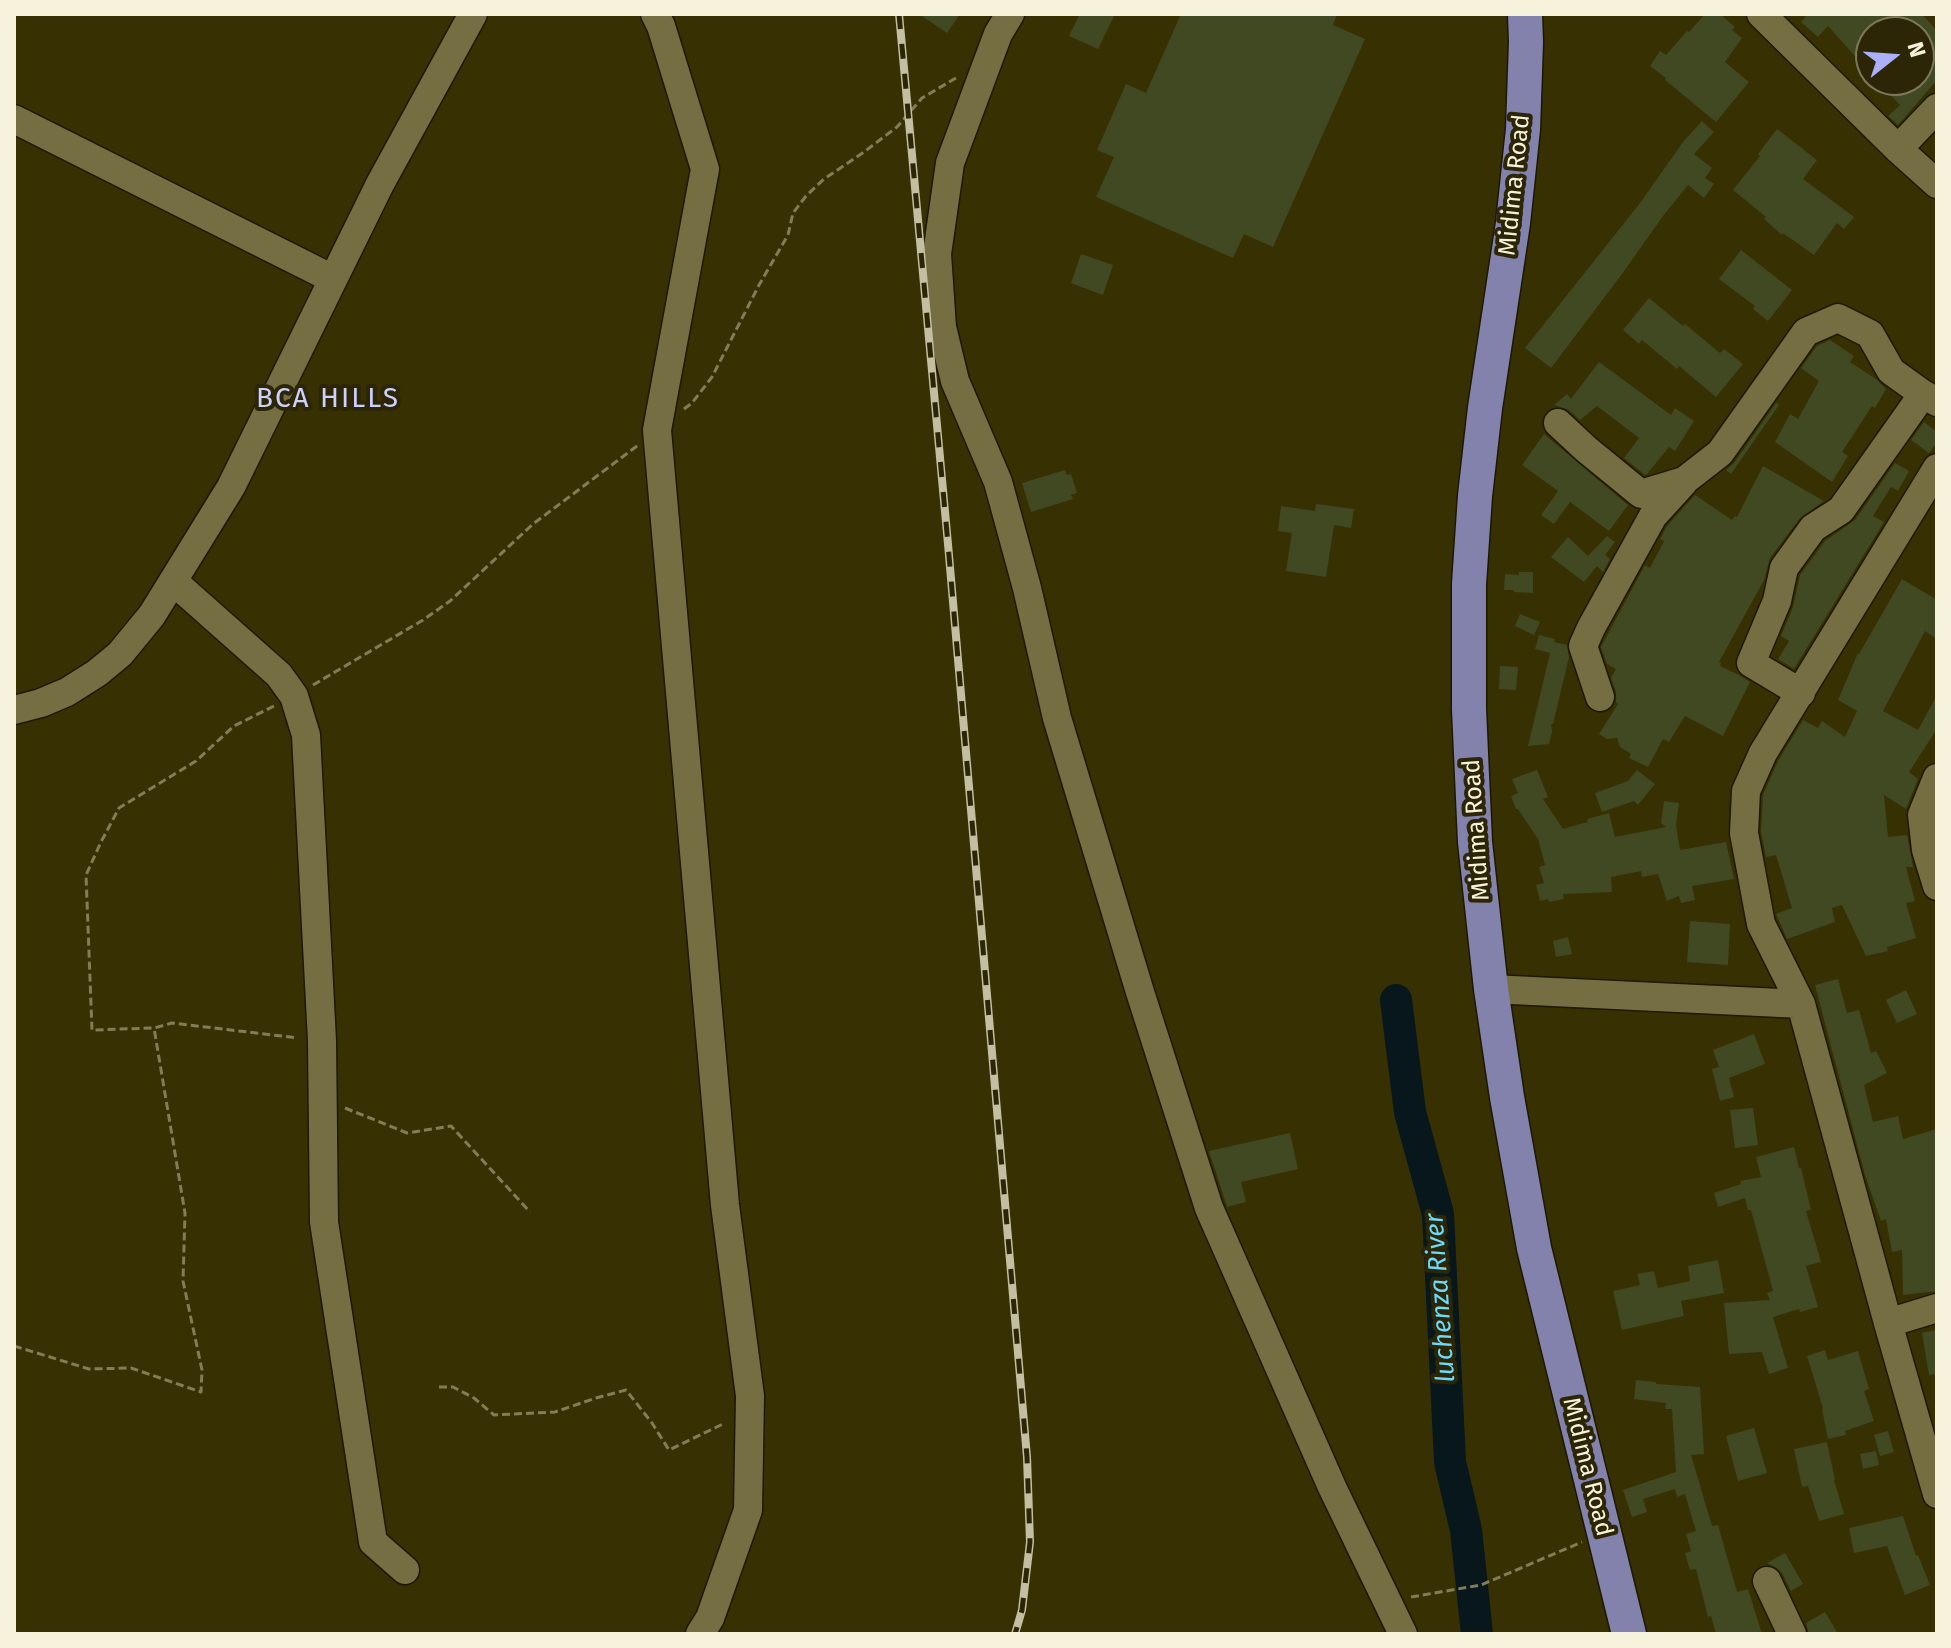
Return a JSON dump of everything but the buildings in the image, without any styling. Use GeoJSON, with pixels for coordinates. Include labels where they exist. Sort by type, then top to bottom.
{"type":"FeatureCollection","features":[{"type":"Feature","properties":{"kind":"main road","name":"Midima Road"},"geometry":{"type":"LineString","coordinates":[[1525,14],[1523,129],[1513,223],[1485,408],[1469,584],[1469,709],[1475,842],[1491,989],[1534,1248],[1629,1634]]}},
{"type":"Feature","properties":{"kind":"street"},"geometry":{"type":"LineString","coordinates":[[14,710],[67,692],[97,673],[120,654],[152,615],[231,487],[380,184],[473,14]]}},
{"type":"Feature","properties":{"kind":"street"},"geometry":{"type":"LineString","coordinates":[[655,14],[705,169],[657,430],[725,1205],[750,1396],[748,1510],[710,1618],[700,1634]]}},
{"type":"Feature","properties":{"kind":"street"},"geometry":{"type":"LineString","coordinates":[[1010,14],[998,34],[950,163],[937,254],[942,327],[955,381],[998,482],[1027,588],[1057,718],[1209,1208],[1332,1487],[1403,1634]]}},
{"type":"Feature","properties":{"kind":"street"},"geometry":{"type":"LineString","coordinates":[[1761,14],[1937,184]]}},
{"type":"Feature","properties":{"kind":"street"},"geometry":{"type":"LineString","coordinates":[[1898,149],[1937,108]]}},
{"type":"Feature","properties":{"kind":"street"},"geometry":{"type":"LineString","coordinates":[[14,119],[333,279]]}},
{"type":"Feature","properties":{"kind":"street"},"geometry":{"type":"LineString","coordinates":[[1600,697],[1583,646],[1653,516],[1684,481],[1720,453],[1806,332],[1838,318],[1870,334],[1891,371],[1930,398],[1890,438],[1841,510],[1813,528],[1784,568],[1777,601],[1751,663],[1801,693]]}},
{"type":"Feature","properties":{"kind":"street"},"geometry":{"type":"LineString","coordinates":[[1558,423],[1641,494],[1684,481]]}},
{"type":"Feature","properties":{"kind":"street"},"geometry":{"type":"LineString","coordinates":[[1937,468],[1763,753],[1746,791],[1744,833],[1761,924],[1801,1004],[1937,1494]]}},
{"type":"Feature","properties":{"kind":"street"},"geometry":{"type":"LineString","coordinates":[[173,581],[279,675],[294,696],[306,735],[322,1041],[324,1222],[373,1542],[405,1570]]}},
{"type":"Feature","properties":{"kind":"street"},"geometry":{"type":"LineString","coordinates":[[1937,778],[1922,815],[1926,850],[1937,886]]}},
{"type":"Feature","properties":{"kind":"street"},"geometry":{"type":"LineString","coordinates":[[1491,989],[1801,1004]]}},
{"type":"Feature","properties":{"kind":"street"},"geometry":{"type":"LineString","coordinates":[[1888,1323],[1937,1308]]}},
{"type":"Feature","properties":{"kind":"street"},"geometry":{"type":"LineString","coordinates":[[1767,1581],[1792,1634]]}},
{"type":"Feature","properties":{"kind":"path"},"geometry":{"type":"LineString","coordinates":[[322,1041],[172,1023],[154,1028],[92,1030],[86,875],[119,808],[196,761],[234,726],[294,696],[450,601],[533,524],[692,403],[712,377],[788,235],[793,213],[806,196],[824,179],[897,127],[922,98],[961,75]]}},
{"type":"Feature","properties":{"kind":"path"},"geometry":{"type":"LineString","coordinates":[[14,1346],[89,1369],[131,1368],[201,1392],[202,1370],[183,1281],[185,1213],[154,1028]]}},
{"type":"Feature","properties":{"kind":"path"},"geometry":{"type":"LineString","coordinates":[[344,1108],[407,1133],[451,1126],[530,1212]]}},
{"type":"Feature","properties":{"kind":"path"},"geometry":{"type":"LineString","coordinates":[[439,1387],[453,1387],[474,1398],[494,1415],[555,1412],[626,1390],[669,1450],[750,1411]]}},
{"type":"Feature","properties":{"kind":"path"},"geometry":{"type":"LineString","coordinates":[[1387,1599],[1481,1585],[1604,1533]]}},
{"type":"Feature","properties":{"kind":"waterway","name":"luchenza River"},"geometry":{"type":"LineString","coordinates":[[1396,1000],[1410,1112],[1438,1214],[1450,1462],[1466,1530],[1477,1634]]}},
{"type":"Feature","properties":{"kind":"railway"},"geometry":{"type":"LineString","coordinates":[[899,14],[1027,1457],[1030,1542],[1022,1610],[1015,1634]]}},
{"type":"Feature","properties":{"kind":"district","name":"BCA HILLS"},"geometry":{"type":"Point","coordinates":[328,399]}}]}
